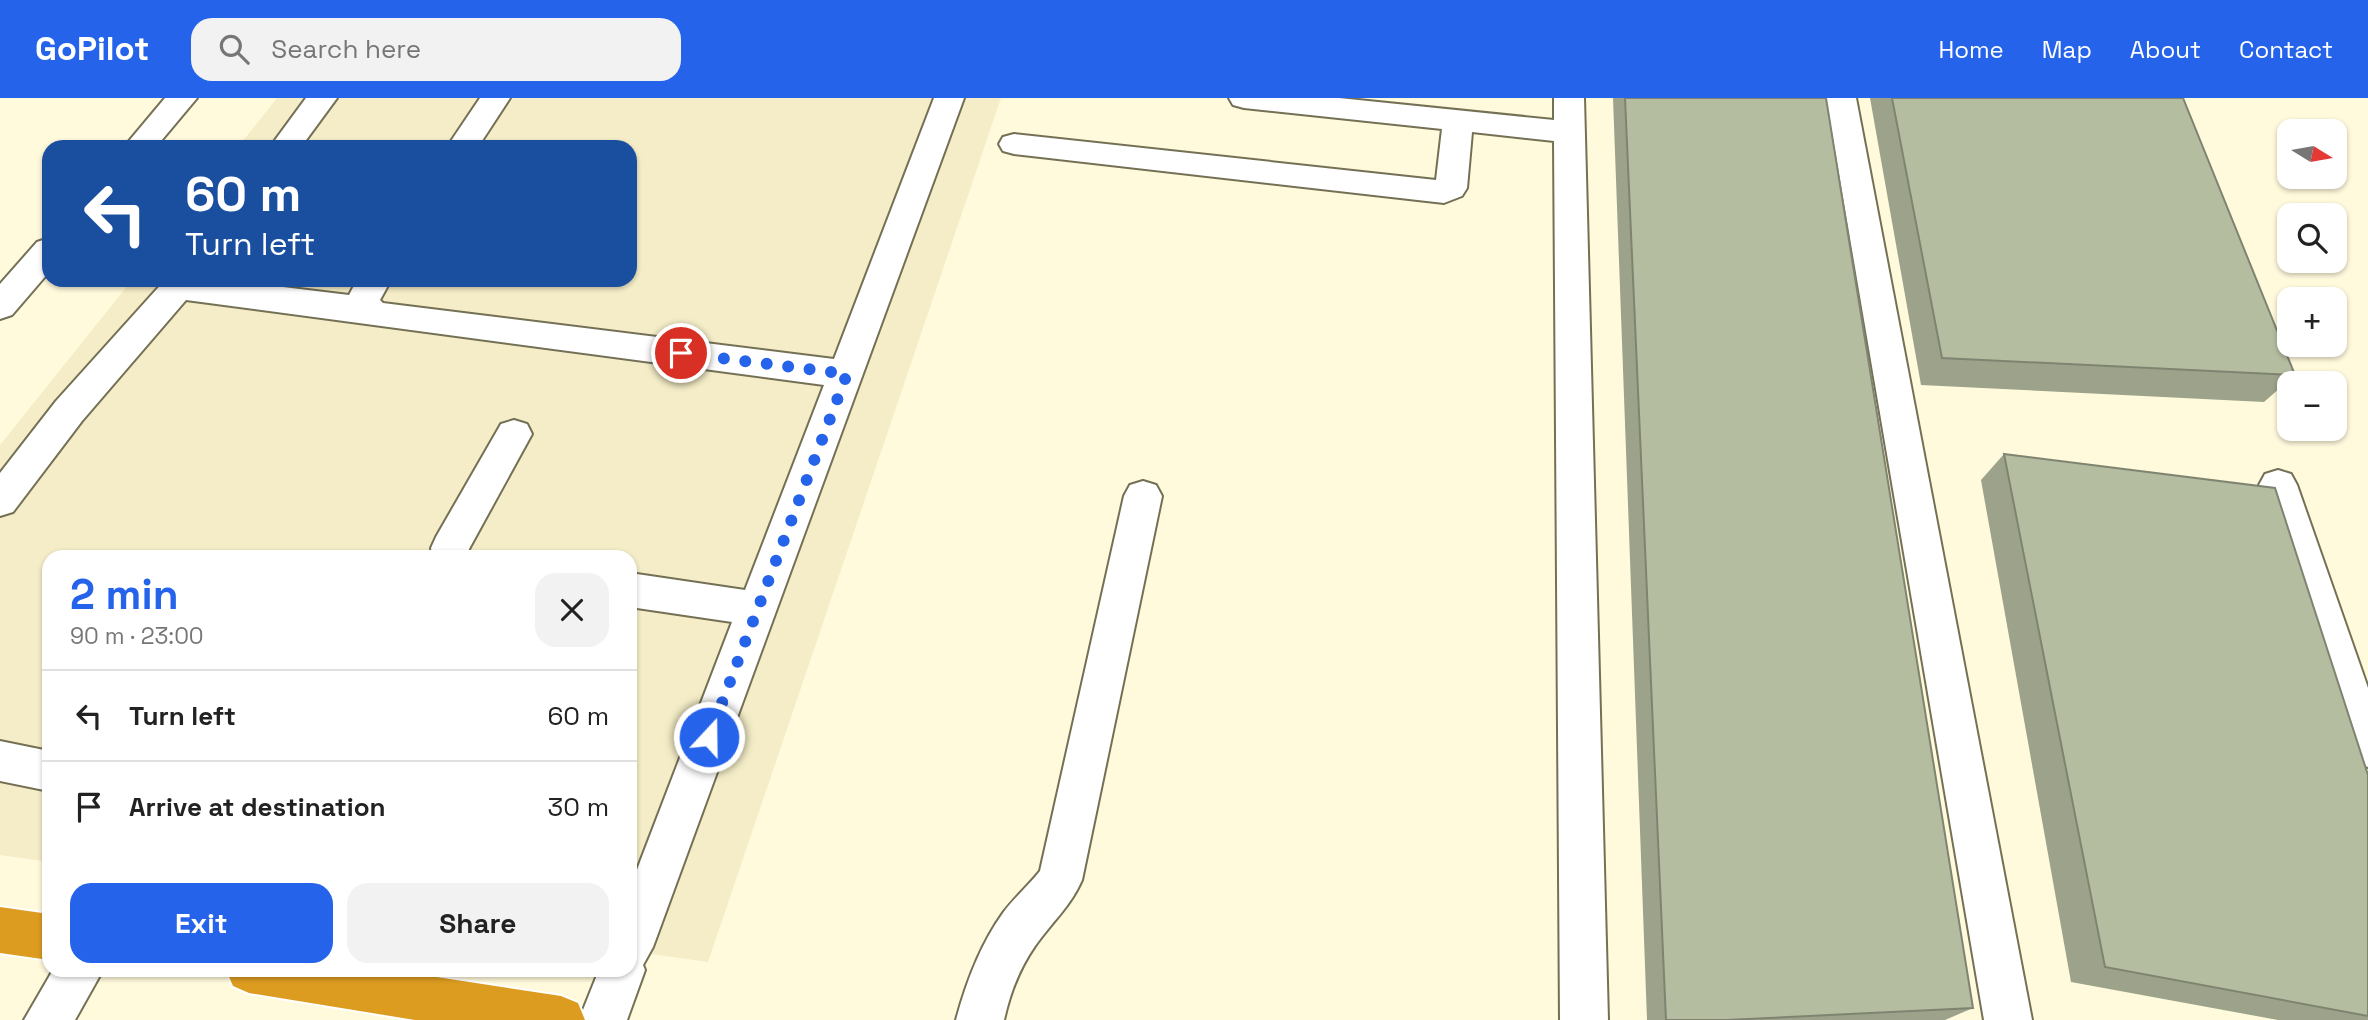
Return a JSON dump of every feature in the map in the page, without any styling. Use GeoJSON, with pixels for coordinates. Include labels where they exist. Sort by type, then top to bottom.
{"type":"FeatureCollection","features":[{"type":"Feature","properties":{"kind":"highway"},"geometry":{"type":"LineString","coordinates":[[0,930],[42,936]]}},
{"type":"Feature","properties":{"kind":"highway"},"geometry":{"type":"LineString","coordinates":[[293,977],[561,1020]]}},
{"type":"Feature","properties":{"kind":"street"},"geometry":{"type":"LineString","coordinates":[[145,140],[182,98]]}},
{"type":"Feature","properties":{"kind":"street"},"geometry":{"type":"LineString","coordinates":[[290,140],[322,98]]}},
{"type":"Feature","properties":{"kind":"street"},"geometry":{"type":"LineString","coordinates":[[467,140],[495,98]]}},
{"type":"Feature","properties":{"kind":"street"},"geometry":{"type":"LineString","coordinates":[[637,928],[949,98]]}},
{"type":"Feature","properties":{"kind":"street"},"geometry":{"type":"LineString","coordinates":[[1244,98],[1308,101],[1458,120],[1569,115],[1584,1020]]}},
{"type":"Feature","properties":{"kind":"street"},"geometry":{"type":"LineString","coordinates":[[1841,98],[2008,1020]]}},
{"type":"Feature","properties":{"kind":"street"},"geometry":{"type":"LineString","coordinates":[[1014,144],[1444,192],[1451,188],[1458,120]]}},
{"type":"Feature","properties":{"kind":"street"},"geometry":{"type":"LineString","coordinates":[[0,306],[42,258]]}},
{"type":"Feature","properties":{"kind":"street"},"geometry":{"type":"LineString","coordinates":[[0,501],[69,411],[178,287]]}},
{"type":"Feature","properties":{"kind":"street"},"geometry":{"type":"LineString","coordinates":[[249,287],[369,294],[391,317],[847,374]]}},
{"type":"Feature","properties":{"kind":"street"},"geometry":{"type":"LineString","coordinates":[[450,550],[514,435]]}},
{"type":"Feature","properties":{"kind":"street"},"geometry":{"type":"LineString","coordinates":[[2278,485],[2368,748]]}},
{"type":"Feature","properties":{"kind":"street"},"geometry":{"type":"LineString","coordinates":[[980,1020],[988,985],[1007,945],[1030,915],[1049,898],[1060,880],[1143,496]]}},
{"type":"Feature","properties":{"kind":"street"},"geometry":{"type":"LineString","coordinates":[[637,591],[758,608]]}},
{"type":"Feature","properties":{"kind":"street"},"geometry":{"type":"LineString","coordinates":[[0,761],[42,770]]}},
{"type":"Feature","properties":{"kind":"street"},"geometry":{"type":"LineString","coordinates":[[48,1020],[76,977]]}},
{"type":"Feature","properties":{"kind":"street"},"geometry":{"type":"LineString","coordinates":[[603,1020],[619,977]]}},
{"type":"Feature","properties":{"kind":"shaded area"},"geometry":{"type":"Polygon","coordinates":[[[277,98],[1001,98],[708,962],[637,952],[637,550],[42,550],[42,861],[0,855],[0,445],[126,287],[637,287],[637,140],[244,140],[277,98]]]}},
{"type":"Feature","properties":{"kind":"building"},"geometry":{"type":"Polygon","coordinates":[[[1625,98],[1826,98],[1973,1008],[1726,1020],[1666,1020],[1625,98]]]}},
{"type":"Feature","properties":{"kind":"building"},"geometry":{"type":"Polygon","coordinates":[[[1892,98],[2183,98],[2277,330],[2277,357],[2288,357],[2293,371],[2277,371],[2277,374],[1942,358],[1892,98]]]}},
{"type":"Feature","properties":{"kind":"building"},"geometry":{"type":"Polygon","coordinates":[[[2004,454],[2275,488],[2368,775],[2368,1016],[2105,967],[2004,454]]]}},
{"type":"Feature","properties":{"kind":"route"},"geometry":{"type":"LineString","coordinates":[[681,353],[847,374],[709,737]]}}]}
